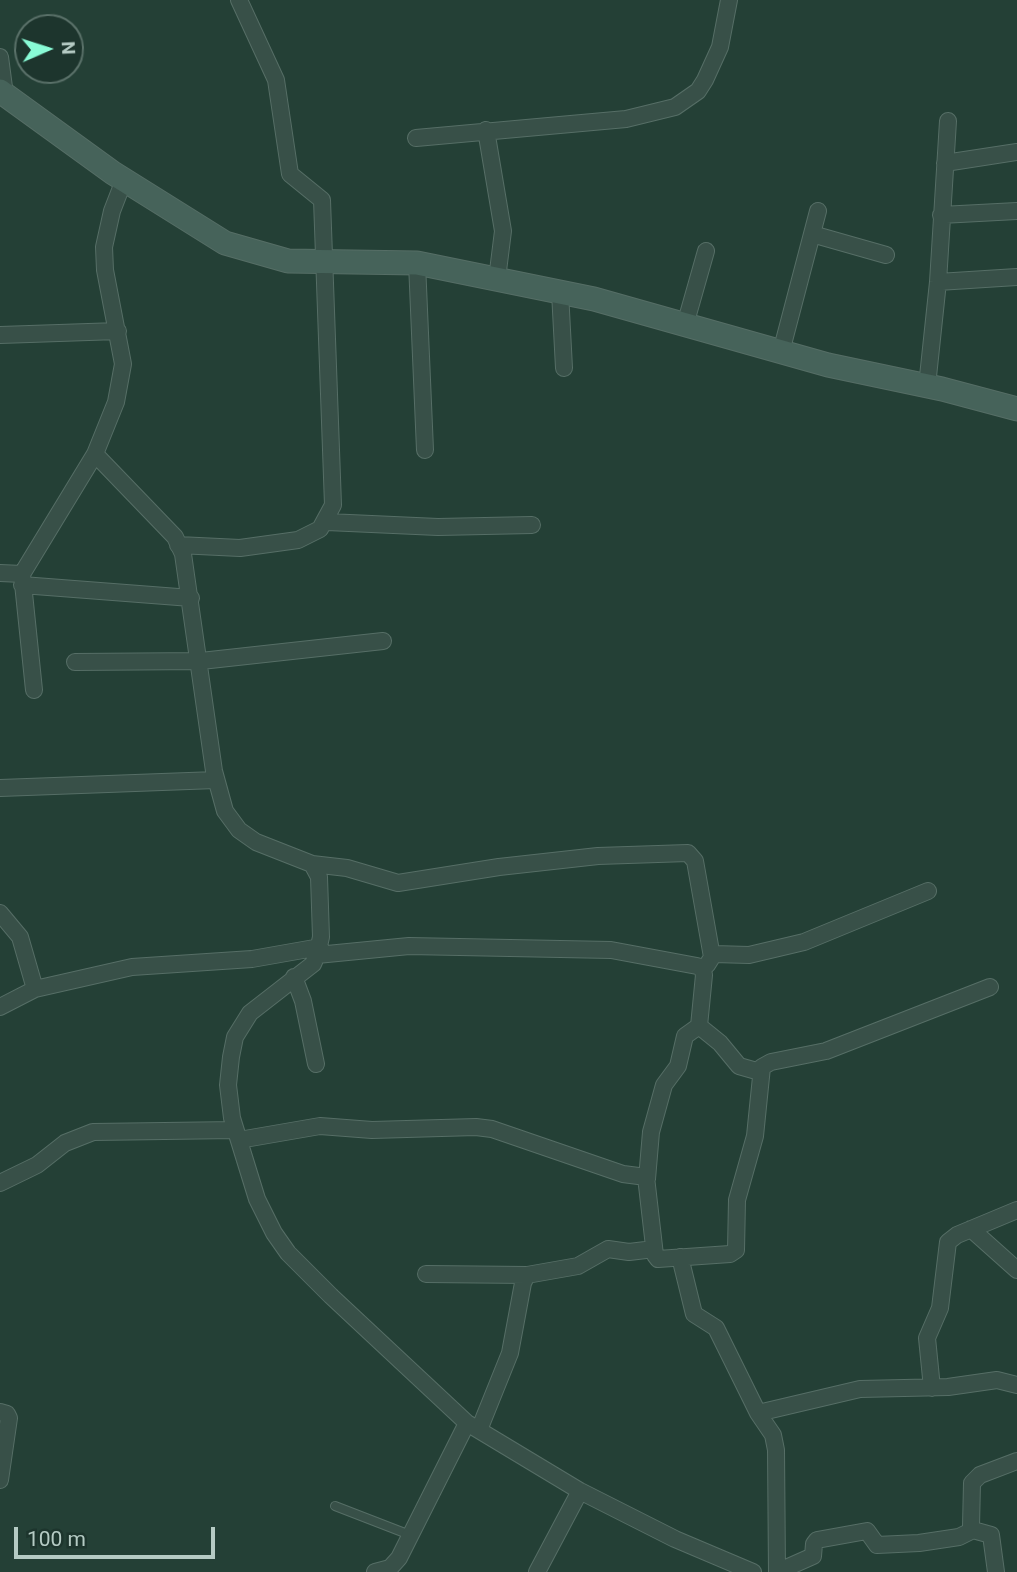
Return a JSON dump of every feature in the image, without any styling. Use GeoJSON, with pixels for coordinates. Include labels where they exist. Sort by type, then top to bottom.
{"type":"FeatureCollection","features":[{"type":"Feature","properties":{"kind":"main road"},"geometry":{"type":"LineString","coordinates":[[2,93],[124,180],[225,243],[288,261],[417,263],[560,292],[781,352],[1017,410]]}},
{"type":"Feature","properties":{"kind":"street"},"geometry":{"type":"LineString","coordinates":[[178,545],[240,548],[309,536],[327,522],[334,493],[322,200],[289,174],[278,89],[239,0]]}},
{"type":"Feature","properties":{"kind":"street"},"geometry":{"type":"LineString","coordinates":[[416,138],[626,119],[675,107],[698,91],[705,80],[720,47],[729,0]]}},
{"type":"Feature","properties":{"kind":"street"},"geometry":{"type":"LineString","coordinates":[[0,57],[2,93]]}},
{"type":"Feature","properties":{"kind":"street"},"geometry":{"type":"LineString","coordinates":[[927,386],[938,282],[948,121]]}},
{"type":"Feature","properties":{"kind":"street"},"geometry":{"type":"LineString","coordinates":[[486,130],[503,231],[497,279]]}},
{"type":"Feature","properties":{"kind":"street"},"geometry":{"type":"LineString","coordinates":[[944,163],[1017,152]]}},
{"type":"Feature","properties":{"kind":"street"},"geometry":{"type":"LineString","coordinates":[[34,690],[22,579],[95,454],[121,380],[123,364],[105,270],[104,247],[112,211],[124,180]]}},
{"type":"Feature","properties":{"kind":"street"},"geometry":{"type":"LineString","coordinates":[[781,352],[818,211]]}},
{"type":"Feature","properties":{"kind":"street"},"geometry":{"type":"LineString","coordinates":[[941,215],[1017,211]]}},
{"type":"Feature","properties":{"kind":"street"},"geometry":{"type":"LineString","coordinates":[[812,234],[887,255]]}},
{"type":"Feature","properties":{"kind":"street"},"geometry":{"type":"LineString","coordinates":[[685,325],[706,251]]}},
{"type":"Feature","properties":{"kind":"street"},"geometry":{"type":"LineString","coordinates":[[417,263],[425,450]]}},
{"type":"Feature","properties":{"kind":"street"},"geometry":{"type":"LineString","coordinates":[[938,282],[1017,277]]}},
{"type":"Feature","properties":{"kind":"street"},"geometry":{"type":"LineString","coordinates":[[560,292],[564,368]]}},
{"type":"Feature","properties":{"kind":"street"},"geometry":{"type":"LineString","coordinates":[[0,335],[118,331]]}},
{"type":"Feature","properties":{"kind":"street"},"geometry":{"type":"LineString","coordinates":[[95,454],[154,513],[183,554],[201,661],[216,780],[225,811],[239,830],[256,842],[312,864],[347,868],[398,883],[499,867],[598,856],[688,853],[695,861],[708,964],[699,1026],[687,1034],[678,1066],[664,1085],[651,1132],[647,1179],[654,1249],[658,1259],[736,1252],[737,1200],[756,1129],[760,1072],[765,1064],[826,1051],[990,987]]}},
{"type":"Feature","properties":{"kind":"street"},"geometry":{"type":"LineString","coordinates":[[327,522],[438,527],[532,525]]}},
{"type":"Feature","properties":{"kind":"street"},"geometry":{"type":"LineString","coordinates":[[0,573],[22,579],[191,598]]}},
{"type":"Feature","properties":{"kind":"street"},"geometry":{"type":"LineString","coordinates":[[75,662],[201,661],[383,641]]}},
{"type":"Feature","properties":{"kind":"street"},"geometry":{"type":"LineString","coordinates":[[0,788],[216,780]]}},
{"type":"Feature","properties":{"kind":"street"},"geometry":{"type":"LineString","coordinates":[[312,864],[319,877],[319,951],[313,964],[250,1013],[235,1037],[228,1085],[237,1135],[257,1199],[274,1233],[288,1253],[473,1426],[580,1491],[675,1539],[753,1572]]}},
{"type":"Feature","properties":{"kind":"street"},"geometry":{"type":"LineString","coordinates":[[0,1007],[35,989],[132,967],[319,951],[409,946],[611,950],[697,966],[792,946],[928,891]]}},
{"type":"Feature","properties":{"kind":"street"},"geometry":{"type":"LineString","coordinates":[[0,914],[20,937],[35,989]]}},
{"type":"Feature","properties":{"kind":"street"},"geometry":{"type":"LineString","coordinates":[[294,977],[302,993],[316,1064]]}},
{"type":"Feature","properties":{"kind":"street"},"geometry":{"type":"LineString","coordinates":[[699,1026],[720,1043],[739,1066],[760,1072]]}},
{"type":"Feature","properties":{"kind":"street"},"geometry":{"type":"LineString","coordinates":[[0,1183],[37,1165],[65,1143],[93,1132],[237,1135],[320,1126],[372,1130],[477,1127],[647,1179]]}},
{"type":"Feature","properties":{"kind":"street"},"geometry":{"type":"LineString","coordinates":[[932,1388],[927,1338],[940,1308],[946,1248],[951,1238],[1017,1210]]}},
{"type":"Feature","properties":{"kind":"street"},"geometry":{"type":"LineString","coordinates":[[971,1229],[1017,1270]]}},
{"type":"Feature","properties":{"kind":"street"},"geometry":{"type":"LineString","coordinates":[[426,1275],[527,1275],[578,1266],[604,1250],[654,1249]]}},
{"type":"Feature","properties":{"kind":"street"},"geometry":{"type":"LineString","coordinates":[[680,1257],[694,1314],[716,1328],[758,1413],[773,1435],[776,1450],[777,1572],[813,1556],[817,1540],[867,1531],[877,1545],[919,1543],[958,1537],[973,1530],[991,1535],[996,1572]]}},
{"type":"Feature","properties":{"kind":"street"},"geometry":{"type":"LineString","coordinates":[[375,1572],[394,1564],[473,1426],[510,1353],[523,1283],[527,1275]]}},
{"type":"Feature","properties":{"kind":"street"},"geometry":{"type":"LineString","coordinates":[[758,1413],[860,1389],[932,1388],[990,1380],[1017,1385]]}},
{"type":"Feature","properties":{"kind":"street"},"geometry":{"type":"LineString","coordinates":[[0,1412],[7,1414],[9,1422],[0,1480]]}},
{"type":"Feature","properties":{"kind":"street"},"geometry":{"type":"LineString","coordinates":[[973,1530],[970,1522],[974,1480],[1017,1461]]}},
{"type":"Feature","properties":{"kind":"street"},"geometry":{"type":"LineString","coordinates":[[537,1572],[580,1491]]}},
{"type":"Feature","properties":{"kind":"lane"},"geometry":{"type":"LineString","coordinates":[[335,1506],[410,1535]]}}]}
